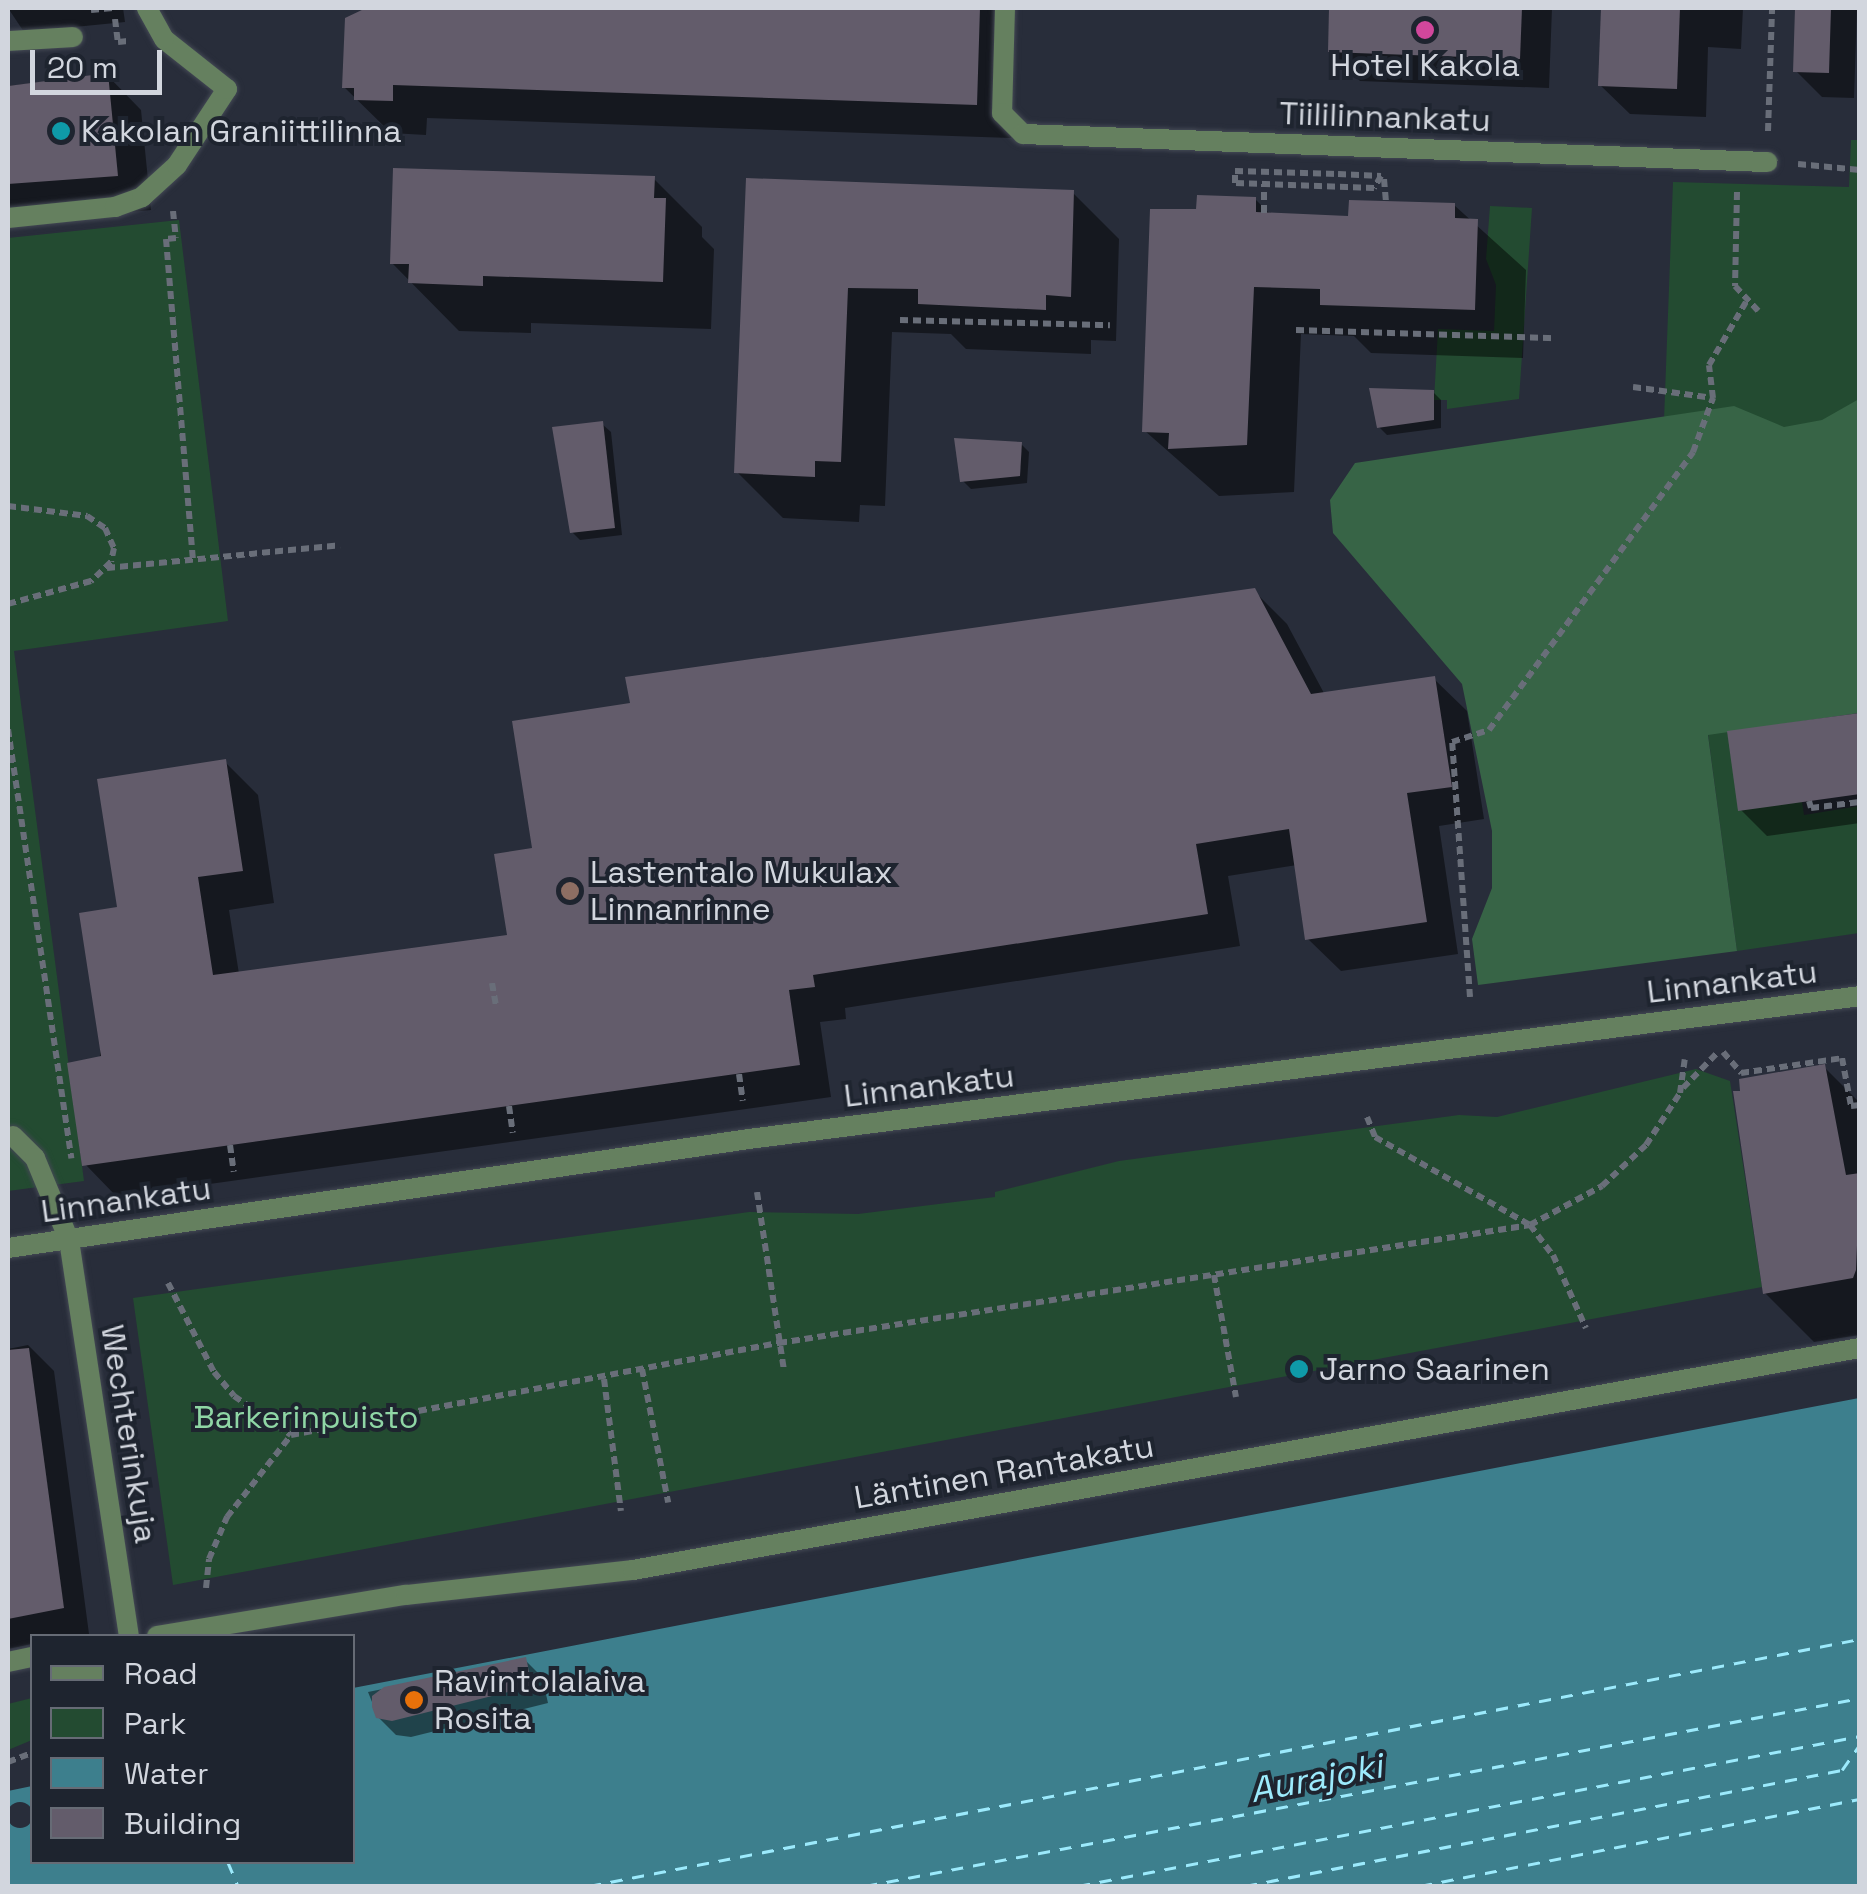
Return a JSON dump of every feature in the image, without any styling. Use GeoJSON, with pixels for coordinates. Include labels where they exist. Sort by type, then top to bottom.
{"type":"FeatureCollection","features":[{"type":"Feature","properties":{"kind":"street"},"geometry":{"type":"LineString","coordinates":[[8,218],[115,207],[142,198],[177,166],[227,88],[164,39],[147,8]]}},
{"type":"Feature","properties":{"kind":"street","name":"Tiililinnankatu"},"geometry":{"type":"LineString","coordinates":[[1006,8],[1004,121],[1023,134],[1767,162]]}},
{"type":"Feature","properties":{"kind":"street"},"geometry":{"type":"LineString","coordinates":[[8,41],[73,37]]}},
{"type":"Feature","properties":{"kind":"street","name":"Linnankatu"},"geometry":{"type":"LineString","coordinates":[[8,1248],[768,1137],[1860,996]]}},
{"type":"Feature","properties":{"kind":"street","name":"Wechterinkuja"},"geometry":{"type":"LineString","coordinates":[[13,1136],[35,1158],[69,1240],[129,1634]]}},
{"type":"Feature","properties":{"kind":"street","name":"Läntinen Rantakatu"},"geometry":{"type":"LineString","coordinates":[[169,1634],[406,1595],[633,1570],[1860,1348]]}},
{"type":"Feature","properties":{"kind":"path"},"geometry":{"type":"LineString","coordinates":[[1767,162],[1772,8]]}},
{"type":"Feature","properties":{"kind":"path"},"geometry":{"type":"LineString","coordinates":[[1738,161],[1735,286],[1758,312]]}},
{"type":"Feature","properties":{"kind":"path"},"geometry":{"type":"LineString","coordinates":[[1792,163],[1860,170]]}},
{"type":"Feature","properties":{"kind":"path"},"geometry":{"type":"LineString","coordinates":[[1380,176],[1388,182],[1386,201]]}},
{"type":"Feature","properties":{"kind":"path"},"geometry":{"type":"LineString","coordinates":[[1264,184],[1264,212]]}},
{"type":"Feature","properties":{"kind":"path"},"geometry":{"type":"LineString","coordinates":[[175,219],[176,238],[166,238],[193,560]]}},
{"type":"Feature","properties":{"kind":"path"},"geometry":{"type":"LineString","coordinates":[[1470,997],[1452,742],[1489,730],[1693,452],[1713,398],[1709,364],[1746,302]]}},
{"type":"Feature","properties":{"kind":"path"},"geometry":{"type":"LineString","coordinates":[[900,320],[1110,326]]}},
{"type":"Feature","properties":{"kind":"path"},"geometry":{"type":"LineString","coordinates":[[1296,330],[1556,338]]}},
{"type":"Feature","properties":{"kind":"path"},"geometry":{"type":"LineString","coordinates":[[1633,387],[1713,398]]}},
{"type":"Feature","properties":{"kind":"path"},"geometry":{"type":"LineString","coordinates":[[8,506],[76,512],[98,521],[114,548],[106,568]]}},
{"type":"Feature","properties":{"kind":"path"},"geometry":{"type":"LineString","coordinates":[[8,604],[79,587],[106,568],[340,545]]}},
{"type":"Feature","properties":{"kind":"path"},"geometry":{"type":"LineString","coordinates":[[8,728],[72,1176]]}},
{"type":"Feature","properties":{"kind":"path"},"geometry":{"type":"LineString","coordinates":[[1809,801],[1810,808],[1860,802]]}},
{"type":"Feature","properties":{"kind":"path"},"geometry":{"type":"LineString","coordinates":[[492,983],[496,1005]]}},
{"type":"Feature","properties":{"kind":"path"},"geometry":{"type":"LineString","coordinates":[[206,1588],[209,1560],[227,1517],[291,1435],[779,1343],[1530,1226],[1623,1168],[1661,1126],[1682,1088],[1720,1052],[1741,1072],[1842,1058],[1851,1106],[1860,1104]]}},
{"type":"Feature","properties":{"kind":"path"},"geometry":{"type":"LineString","coordinates":[[1682,1088],[1685,1060]]}},
{"type":"Feature","properties":{"kind":"path"},"geometry":{"type":"LineString","coordinates":[[739,1074],[743,1101]]}},
{"type":"Feature","properties":{"kind":"path"},"geometry":{"type":"LineString","coordinates":[[510,1106],[513,1133]]}},
{"type":"Feature","properties":{"kind":"path"},"geometry":{"type":"LineString","coordinates":[[1367,1118],[1375,1137],[1530,1226],[1553,1255],[1586,1328]]}},
{"type":"Feature","properties":{"kind":"path"},"geometry":{"type":"LineString","coordinates":[[230,1145],[234,1172]]}},
{"type":"Feature","properties":{"kind":"path"},"geometry":{"type":"LineString","coordinates":[[757,1192],[784,1371]]}},
{"type":"Feature","properties":{"kind":"path"},"geometry":{"type":"LineString","coordinates":[[1214,1274],[1236,1397]]}},
{"type":"Feature","properties":{"kind":"path"},"geometry":{"type":"LineString","coordinates":[[168,1283],[173,1304],[214,1372],[234,1396],[291,1435]]}},
{"type":"Feature","properties":{"kind":"path"},"geometry":{"type":"LineString","coordinates":[[642,1370],[651,1400],[668,1502]]}},
{"type":"Feature","properties":{"kind":"path"},"geometry":{"type":"LineString","coordinates":[[604,1379],[621,1511]]}},
{"type":"Feature","properties":{"kind":"green space"},"geometry":{"type":"Polygon","coordinates":[[[1851,140],[1859,140],[1859,512],[1664,420],[1673,182],[1849,187],[1851,140]]]}},
{"type":"Feature","properties":{"kind":"green space"},"geometry":{"type":"Polygon","coordinates":[[[1490,206],[1532,208],[1519,399],[1447,409],[1447,400],[1434,400],[1438,329],[1494,331],[1496,285],[1486,259],[1490,206]]]}},
{"type":"Feature","properties":{"kind":"green space"},"geometry":{"type":"Polygon","coordinates":[[[179,220],[228,621],[14,651],[84,1181],[8,1191],[8,238],[179,220]]]}},
{"type":"Feature","properties":{"kind":"green space"},"geometry":{"type":"Polygon","coordinates":[[[1859,399],[1859,713],[1708,735],[1737,951],[1478,985],[1472,939],[1492,888],[1492,831],[1462,684],[1333,533],[1330,500],[1355,463],[1734,406],[1784,427],[1822,420],[1859,399]]]}},
{"type":"Feature","properties":{"kind":"green space"},"geometry":{"type":"Polygon","coordinates":[[[1727,731],[1802,802],[1804,815],[1859,806],[1859,933],[1737,951],[1708,734],[1727,731]]]}},
{"type":"Feature","properties":{"kind":"green space","name":"Barkerinpuisto"},"geometry":{"type":"Polygon","coordinates":[[[1696,1069],[1730,1081],[1762,1287],[173,1585],[133,1298],[749,1212],[858,1214],[995,1197],[995,1192],[1119,1161],[1459,1115],[1497,1117],[1696,1069]]]}},
{"type":"Feature","properties":{"kind":"green space"},"geometry":{"type":"Polygon","coordinates":[[[30,1698],[30,1741],[8,1750],[8,1704],[30,1698]]]}},
{"type":"Feature","properties":{"kind":"water","name":"Aurajoki"},"geometry":{"type":"Polygon","coordinates":[[[1859,1398],[1859,1886],[8,1886],[8,1791],[30,1786],[30,1864],[355,1864],[355,1688],[1859,1398]]]}},
{"type":"Feature","properties":{"kind":"pier"},"geometry":{"type":"Polygon","coordinates":[[[20,1802],[29,1806],[29,1824],[20,1828],[11,1824],[7,1815],[11,1806],[20,1802]]]}},
{"type":"Feature","properties":{"kind":"building"},"geometry":{"type":"Polygon","coordinates":[[[366,8],[980,8],[977,105],[393,85],[393,101],[354,100],[354,88],[342,88],[345,18],[366,8]]]}},
{"type":"Feature","properties":{"kind":"building","name":"Hotel Kakola"},"geometry":{"type":"Polygon","coordinates":[[[1329,8],[1522,8],[1520,59],[1328,52],[1329,8]]]}},
{"type":"Feature","properties":{"kind":"building"},"geometry":{"type":"Polygon","coordinates":[[[1601,8],[1680,8],[1677,89],[1598,86],[1601,8]]]}},
{"type":"Feature","properties":{"kind":"building"},"geometry":{"type":"Polygon","coordinates":[[[1795,8],[1831,8],[1829,73],[1793,72],[1795,8]]]}},
{"type":"Feature","properties":{"kind":"building","name":"Kakolan Graniittilinna"},"geometry":{"type":"Polygon","coordinates":[[[108,73],[118,176],[8,184],[8,86],[108,73]]]}},
{"type":"Feature","properties":{"kind":"building"},"geometry":{"type":"Polygon","coordinates":[[[393,168],[655,176],[654,198],[666,198],[663,282],[483,276],[483,286],[408,283],[409,264],[390,264],[393,168]]]}},
{"type":"Feature","properties":{"kind":"building"},"geometry":{"type":"Polygon","coordinates":[[[746,178],[1074,190],[1071,297],[1046,295],[1046,310],[918,304],[918,289],[848,288],[841,462],[815,461],[815,477],[734,473],[746,178]]]}},
{"type":"Feature","properties":{"kind":"building"},"geometry":{"type":"Polygon","coordinates":[[[1197,195],[1256,197],[1256,212],[1348,216],[1349,200],[1455,203],[1455,218],[1478,219],[1475,310],[1320,305],[1320,289],[1254,287],[1247,445],[1168,449],[1169,433],[1142,432],[1150,209],[1196,209],[1197,195]]]}},
{"type":"Feature","properties":{"kind":"building"},"geometry":{"type":"Polygon","coordinates":[[[1369,388],[1434,390],[1434,420],[1377,428],[1369,388]]]}},
{"type":"Feature","properties":{"kind":"building"},"geometry":{"type":"Polygon","coordinates":[[[603,421],[615,528],[570,533],[552,427],[603,421]]]}},
{"type":"Feature","properties":{"kind":"building"},"geometry":{"type":"Polygon","coordinates":[[[954,438],[1022,442],[1020,476],[960,482],[954,438]]]}},
{"type":"Feature","properties":{"kind":"building"},"geometry":{"type":"Polygon","coordinates":[[[1255,588],[1311,694],[1435,676],[1452,787],[1407,793],[1427,922],[1305,940],[1289,829],[1196,844],[1208,914],[813,975],[815,987],[789,990],[800,1065],[82,1166],[67,1063],[101,1056],[79,913],[117,907],[97,779],[226,759],[243,871],[198,877],[213,975],[507,935],[494,854],[532,848],[512,721],[630,703],[625,677],[1255,588]]]}},
{"type":"Feature","properties":{"kind":"building"},"geometry":{"type":"Polygon","coordinates":[[[1860,713],[1860,794],[1738,811],[1727,731],[1860,713]]]}},
{"type":"Feature","properties":{"kind":"building"},"geometry":{"type":"Polygon","coordinates":[[[1825,1064],[1846,1175],[1860,1173],[1856,1270],[1853,1278],[1763,1294],[1733,1091],[1740,1091],[1739,1079],[1825,1064]]]}},
{"type":"Feature","properties":{"kind":"building"},"geometry":{"type":"Polygon","coordinates":[[[29,1348],[64,1608],[8,1619],[8,1350],[29,1348]]]}},
{"type":"Feature","properties":{"kind":"building"},"geometry":{"type":"Polygon","coordinates":[[[526,1657],[532,1686],[392,1721],[376,1718],[372,1696],[384,1687],[526,1657]]]}},
{"type":"Feature","properties":{"kind":"ferry route"},"geometry":{"type":"LineString","coordinates":[[589,1886],[1860,1639]]}},
{"type":"Feature","properties":{"kind":"ferry route"},"geometry":{"type":"LineString","coordinates":[[865,1886],[1860,1698]]}},
{"type":"Feature","properties":{"kind":"ferry route"},"geometry":{"type":"LineString","coordinates":[[1078,1886],[1860,1736]]}},
{"type":"Feature","properties":{"kind":"ferry route"},"geometry":{"type":"LineString","coordinates":[[1245,1886],[1842,1770],[1860,1744]]}},
{"type":"Feature","properties":{"kind":"ferry route"},"geometry":{"type":"LineString","coordinates":[[1420,1886],[1860,1799]]}},
{"type":"Feature","properties":{"kind":"ferry route"},"geometry":{"type":"LineString","coordinates":[[229,1864],[238,1886]]}},
{"type":"Feature","properties":{"kind":"place","name":"Hotel Kakola"},"geometry":{"type":"Point","coordinates":[1425,30]}},
{"type":"Feature","properties":{"kind":"place","name":"Kakolan Graniittilinna"},"geometry":{"type":"Point","coordinates":[61,131]}},
{"type":"Feature","properties":{"kind":"place","name":"Lastentalo Mukulax Linnanrinne"},"geometry":{"type":"Point","coordinates":[570,891]}},
{"type":"Feature","properties":{"kind":"place","name":"Jarno Saarinen"},"geometry":{"type":"Point","coordinates":[1299,1369]}},
{"type":"Feature","properties":{"kind":"place","name":"Ravintolalaiva Rosita"},"geometry":{"type":"Point","coordinates":[414,1700]}}]}
